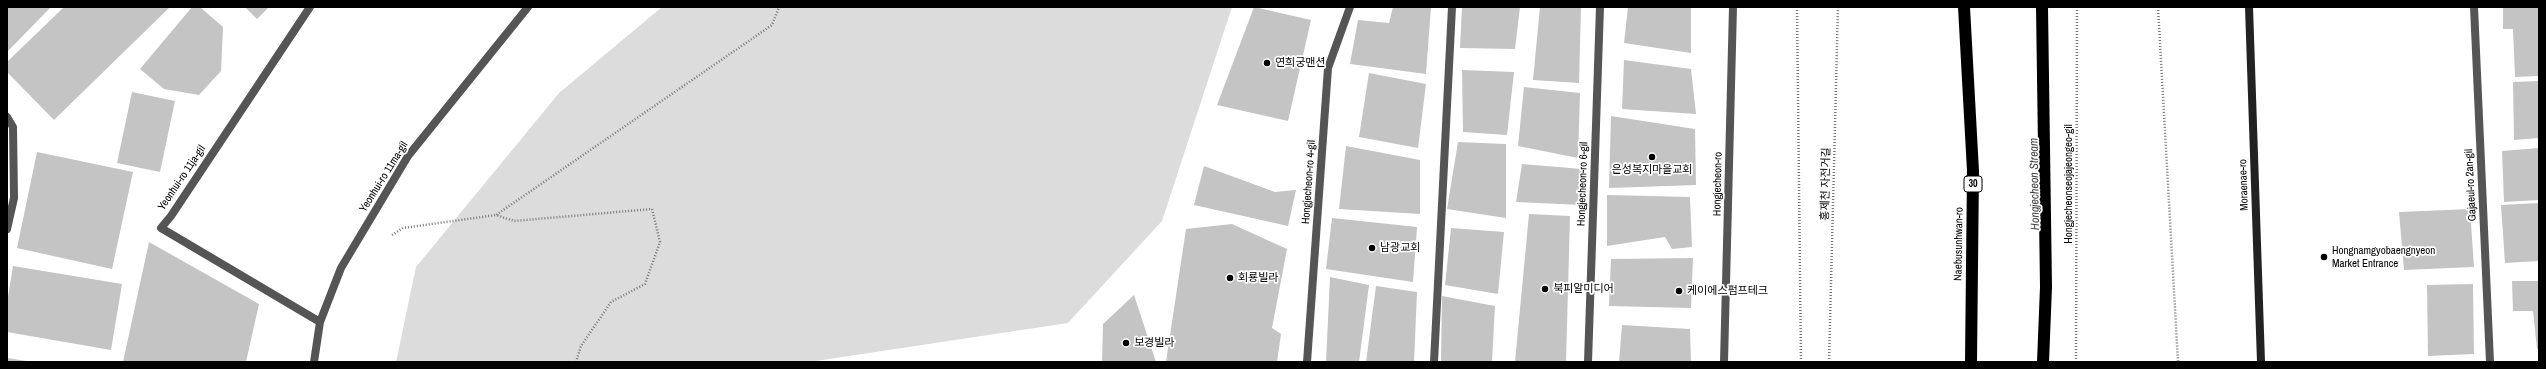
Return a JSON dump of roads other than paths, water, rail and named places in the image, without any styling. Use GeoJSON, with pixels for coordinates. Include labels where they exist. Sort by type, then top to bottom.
{"type":"FeatureCollection","features":[{"type":"Feature","properties":{"kind":"highway","name":"Naebusunhwan-ro"},"geometry":{"type":"LineString","coordinates":[[1964,7],[1973,171],[1971,362]]}},
{"type":"Feature","properties":{"kind":"highway"},"geometry":{"type":"LineString","coordinates":[[2042,7],[2046,287],[2043,362]]}},
{"type":"Feature","properties":{"kind":"main road","name":"Moraenae-ro"},"geometry":{"type":"LineString","coordinates":[[2249,7],[2261,362]]}},
{"type":"Feature","properties":{"kind":"street","name":"Yeonhui-ro 11ja-gil"},"geometry":{"type":"LineString","coordinates":[[310,7],[161,228],[320,322]]}},
{"type":"Feature","properties":{"kind":"street","name":"Yeonhui-ro 11ma-gil"},"geometry":{"type":"LineString","coordinates":[[314,362],[320,322],[341,268],[408,156],[528,7]]}},
{"type":"Feature","properties":{"kind":"street","name":"Hongjecheon-ro 4-gil"},"geometry":{"type":"LineString","coordinates":[[1307,362],[1328,68],[1350,7]]}},
{"type":"Feature","properties":{"kind":"street"},"geometry":{"type":"LineString","coordinates":[[1434,362],[1452,7]]}},
{"type":"Feature","properties":{"kind":"street","name":"Hongjecheon-ro 6-gil"},"geometry":{"type":"LineString","coordinates":[[1588,362],[1600,7]]}},
{"type":"Feature","properties":{"kind":"street","name":"Hongjecheon-ro"},"geometry":{"type":"LineString","coordinates":[[1724,362],[1733,7]]}},
{"type":"Feature","properties":{"kind":"street","name":"Gajaeul-ro 2an-gil"},"geometry":{"type":"LineString","coordinates":[[2474,7],[2490,362]]}},
{"type":"Feature","properties":{"kind":"street"},"geometry":{"type":"LineString","coordinates":[[7,117],[13,127],[14,198],[7,229]]}},
{"type":"Feature","properties":{"kind":"place","name":"연희궁맨션"},"geometry":{"type":"Point","coordinates":[1267,63]}},
{"type":"Feature","properties":{"kind":"place","name":"은성복지마을교회"},"geometry":{"type":"Point","coordinates":[1652,157]}},
{"type":"Feature","properties":{"kind":"place","name":"남광교회"},"geometry":{"type":"Point","coordinates":[1372,248]}},
{"type":"Feature","properties":{"kind":"place","name":"Hongnamgyobaengnyeon Market Entrance"},"geometry":{"type":"Point","coordinates":[2324,257]}},
{"type":"Feature","properties":{"kind":"place","name":"회룡빌라"},"geometry":{"type":"Point","coordinates":[1230,278]}},
{"type":"Feature","properties":{"kind":"place","name":"북피알미디어"},"geometry":{"type":"Point","coordinates":[1545,289]}},
{"type":"Feature","properties":{"kind":"place","name":"케이에스펌프테크"},"geometry":{"type":"Point","coordinates":[1679,291]}},
{"type":"Feature","properties":{"kind":"place","name":"보경빌라"},"geometry":{"type":"Point","coordinates":[1126,343]}},
{"type":"Feature","properties":{"kind":"water label","name":"Hongjecheon Stream"},"geometry":{"type":"Point","coordinates":[2035,184]}}]}
